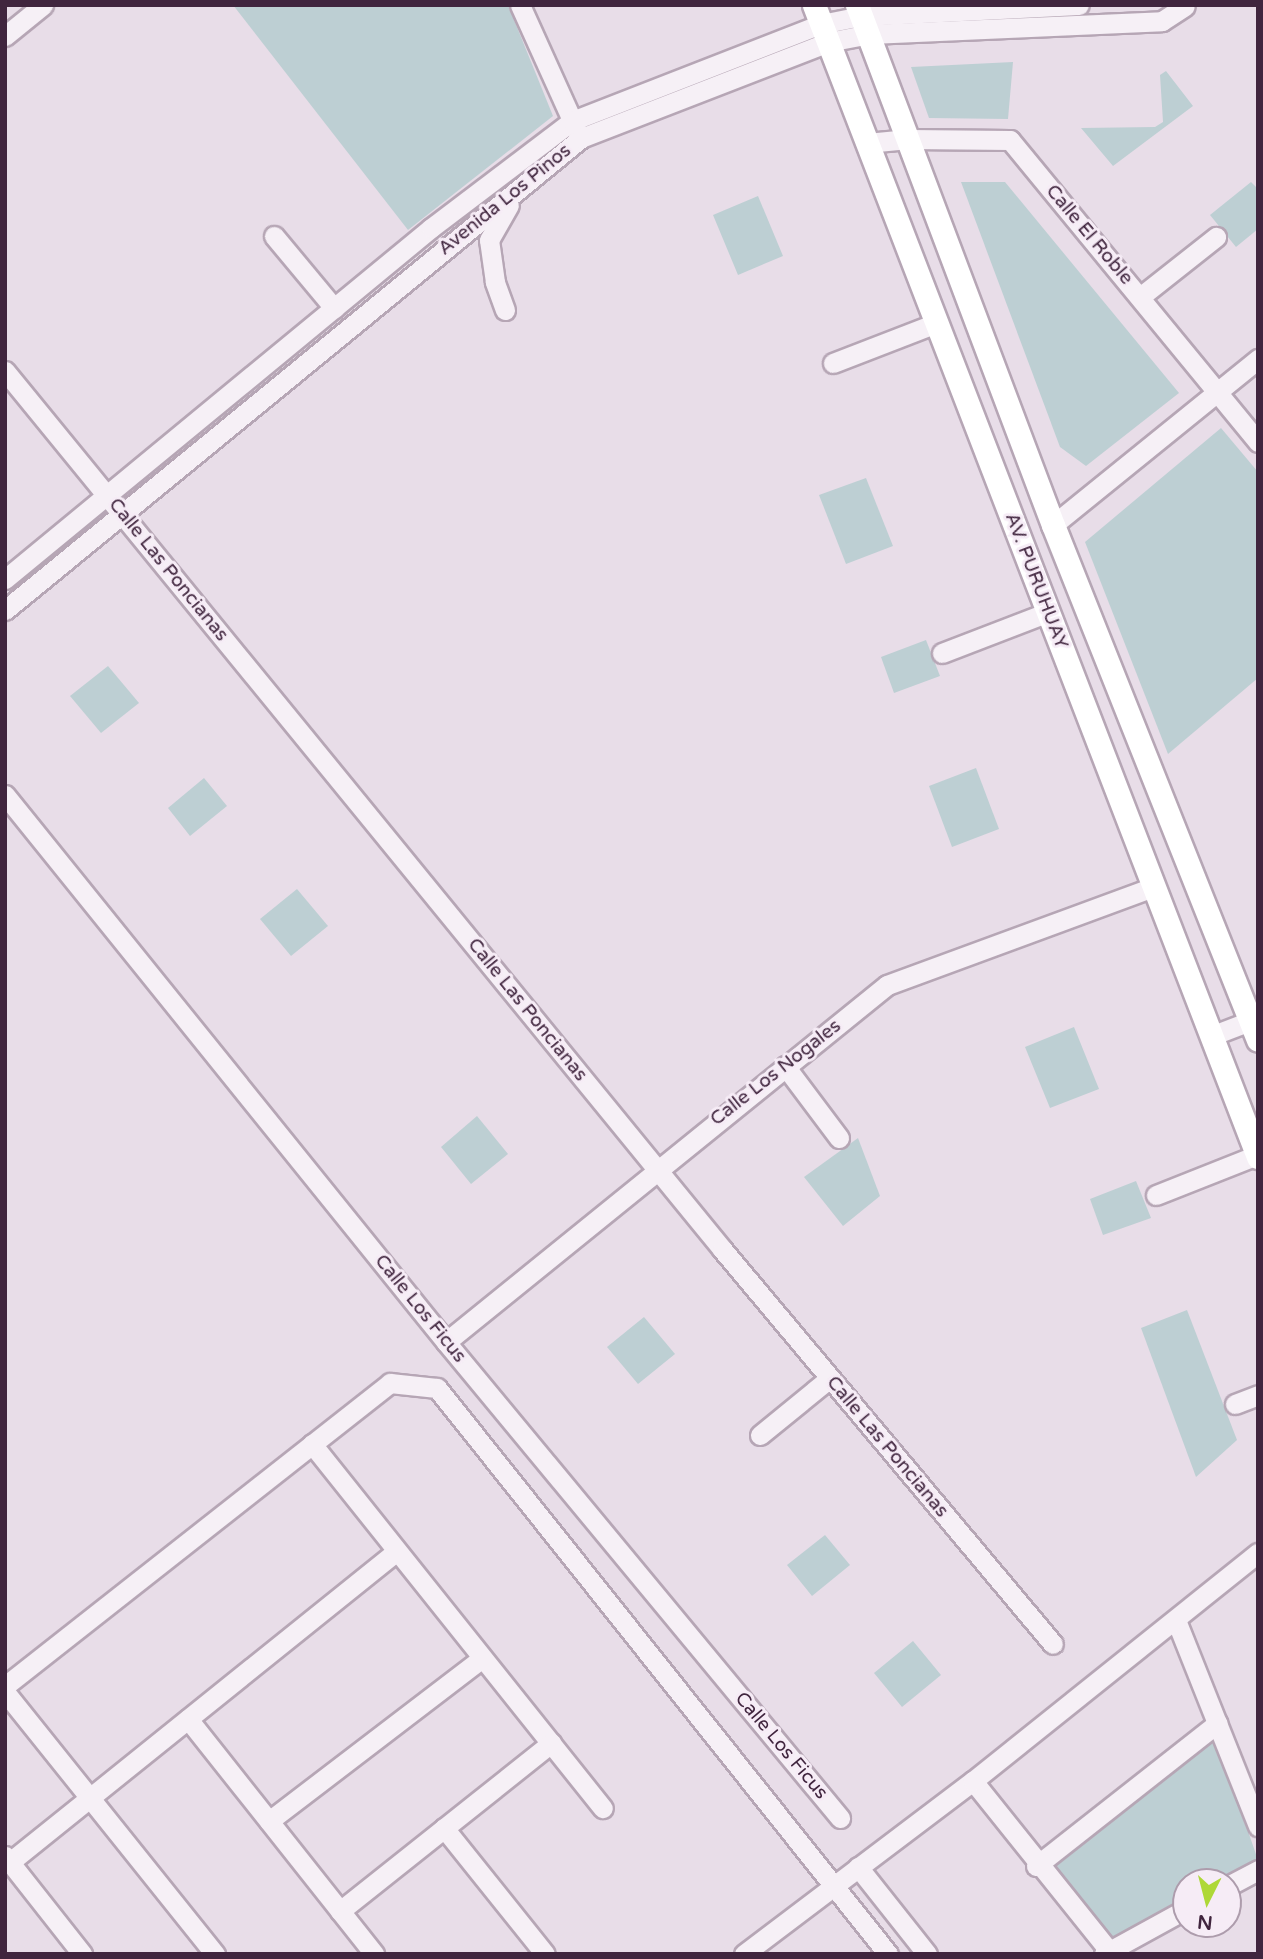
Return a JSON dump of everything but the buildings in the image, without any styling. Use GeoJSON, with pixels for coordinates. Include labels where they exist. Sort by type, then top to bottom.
{"type":"FeatureCollection","features":[{"type":"Feature","properties":{"kind":"main road","name":"AV. PURUHUAY"},"geometry":{"type":"LineString","coordinates":[[862,18],[1053,525],[1255,1026]]}},
{"type":"Feature","properties":{"kind":"main road","name":"AV. PURUHUAY"},"geometry":{"type":"LineString","coordinates":[[821,24],[1257,1156]]}},
{"type":"Feature","properties":{"kind":"street"},"geometry":{"type":"LineString","coordinates":[[5,36],[43,5]]}},
{"type":"Feature","properties":{"kind":"street"},"geometry":{"type":"LineString","coordinates":[[520,5],[576,130]]}},
{"type":"Feature","properties":{"kind":"street","name":"Avenida Los Pinos"},"geometry":{"type":"LineString","coordinates":[[5,579],[334,308],[576,130],[821,24],[862,18],[1079,5]]}},
{"type":"Feature","properties":{"kind":"street","name":"Avenida Los Pinos"},"geometry":{"type":"LineString","coordinates":[[862,18],[1162,21],[1185,5]]}},
{"type":"Feature","properties":{"kind":"street","name":"Avenida Los Pinos"},"geometry":{"type":"LineString","coordinates":[[5,610],[527,182],[576,130]]}},
{"type":"Feature","properties":{"kind":"street","name":"Calle El Roble"},"geometry":{"type":"LineString","coordinates":[[867,143],[908,139],[1010,140],[1258,442]]}},
{"type":"Feature","properties":{"kind":"street"},"geometry":{"type":"LineString","coordinates":[[505,310],[495,282],[489,240],[499,218],[527,182]]}},
{"type":"Feature","properties":{"kind":"street"},"geometry":{"type":"LineString","coordinates":[[274,236],[334,308]]}},
{"type":"Feature","properties":{"kind":"street"},"geometry":{"type":"LineString","coordinates":[[1140,297],[1216,237]]}},
{"type":"Feature","properties":{"kind":"street"},"geometry":{"type":"LineString","coordinates":[[833,363],[936,323]]}},
{"type":"Feature","properties":{"kind":"street"},"geometry":{"type":"LineString","coordinates":[[1053,525],[1258,359]]}},
{"type":"Feature","properties":{"kind":"street","name":"Calle Las Poncianas"},"geometry":{"type":"LineString","coordinates":[[5,371],[656,1168],[1053,1644]]}},
{"type":"Feature","properties":{"kind":"street"},"geometry":{"type":"LineString","coordinates":[[942,653],[1048,612]]}},
{"type":"Feature","properties":{"kind":"street","name":"Calle Los Ficus"},"geometry":{"type":"LineString","coordinates":[[5,795],[446,1342],[840,1818]]}},
{"type":"Feature","properties":{"kind":"street","name":"Calle Los Nogales"},"geometry":{"type":"LineString","coordinates":[[446,1342],[656,1168],[887,985],[1154,887]]}},
{"type":"Feature","properties":{"kind":"street"},"geometry":{"type":"LineString","coordinates":[[1211,1036],[1255,1026]]}},
{"type":"Feature","properties":{"kind":"street"},"geometry":{"type":"LineString","coordinates":[[785,1066],[839,1138]]}},
{"type":"Feature","properties":{"kind":"street"},"geometry":{"type":"LineString","coordinates":[[1156,1195],[1257,1156]]}},
{"type":"Feature","properties":{"kind":"street"},"geometry":{"type":"LineString","coordinates":[[760,1435],[830,1378]]}},
{"type":"Feature","properties":{"kind":"street"},"geometry":{"type":"LineString","coordinates":[[5,1686],[390,1383],[437,1388],[888,1954]]}},
{"type":"Feature","properties":{"kind":"street"},"geometry":{"type":"LineString","coordinates":[[1236,1404],[1258,1395]]}},
{"type":"Feature","properties":{"kind":"street"},"geometry":{"type":"LineString","coordinates":[[312,1444],[603,1808]]}},
{"type":"Feature","properties":{"kind":"street"},"geometry":{"type":"LineString","coordinates":[[82,1954],[8,1859],[90,1798],[396,1552]]}},
{"type":"Feature","properties":{"kind":"street"},"geometry":{"type":"LineString","coordinates":[[744,1954],[973,1781],[1258,1553]]}},
{"type":"Feature","properties":{"kind":"street"},"geometry":{"type":"LineString","coordinates":[[1176,1620],[1258,1826]]}},
{"type":"Feature","properties":{"kind":"street"},"geometry":{"type":"LineString","coordinates":[[269,1821],[482,1658]]}},
{"type":"Feature","properties":{"kind":"street"},"geometry":{"type":"LineString","coordinates":[[5,1692],[215,1954]]}},
{"type":"Feature","properties":{"kind":"street"},"geometry":{"type":"LineString","coordinates":[[188,1718],[374,1954]]}},
{"type":"Feature","properties":{"kind":"street"},"geometry":{"type":"LineString","coordinates":[[1036,1866],[1218,1723]]}},
{"type":"Feature","properties":{"kind":"street"},"geometry":{"type":"LineString","coordinates":[[340,1911],[551,1743]]}},
{"type":"Feature","properties":{"kind":"street"},"geometry":{"type":"LineString","coordinates":[[973,1781],[1036,1866],[1106,1953],[1172,1917]]}},
{"type":"Feature","properties":{"kind":"street"},"geometry":{"type":"LineString","coordinates":[[444,1828],[545,1954]]}},
{"type":"Feature","properties":{"kind":"street"},"geometry":{"type":"LineString","coordinates":[[858,1867],[927,1954]]}},
{"type":"Feature","properties":{"kind":"street"},"geometry":{"type":"LineString","coordinates":[[1242,1879],[1258,1870]]}},
{"type":"Feature","properties":{"kind":"shaded area"},"geometry":{"type":"Polygon","coordinates":[[[233,5],[508,5],[553,116],[408,230],[233,5]]]}},
{"type":"Feature","properties":{"kind":"shaded area"},"geometry":{"type":"Polygon","coordinates":[[[1013,62],[1008,119],[929,118],[911,67],[1013,62]]]}},
{"type":"Feature","properties":{"kind":"shaded area"},"geometry":{"type":"Polygon","coordinates":[[[1166,71],[1193,106],[1113,166],[1081,128],[1155,127],[1163,122],[1160,75],[1166,71]]]}},
{"type":"Feature","properties":{"kind":"shaded area"},"geometry":{"type":"Polygon","coordinates":[[[961,182],[1005,182],[1179,393],[1086,466],[1060,447],[961,182]]]}},
{"type":"Feature","properties":{"kind":"shaded area"},"geometry":{"type":"Polygon","coordinates":[[[1251,182],[1258,189],[1258,229],[1236,247],[1210,215],[1251,182]]]}},
{"type":"Feature","properties":{"kind":"shaded area"},"geometry":{"type":"Polygon","coordinates":[[[758,196],[783,256],[738,275],[713,215],[758,196]]]}},
{"type":"Feature","properties":{"kind":"shaded area"},"geometry":{"type":"Polygon","coordinates":[[[1221,428],[1258,472],[1258,678],[1168,754],[1085,542],[1221,428]]]}},
{"type":"Feature","properties":{"kind":"shaded area"},"geometry":{"type":"Polygon","coordinates":[[[866,478],[893,546],[846,564],[819,495],[866,478]]]}},
{"type":"Feature","properties":{"kind":"shaded area"},"geometry":{"type":"Polygon","coordinates":[[[926,640],[940,676],[894,693],[881,657],[926,640]]]}},
{"type":"Feature","properties":{"kind":"shaded area"},"geometry":{"type":"Polygon","coordinates":[[[108,666],[139,703],[101,733],[70,696],[108,666]]]}},
{"type":"Feature","properties":{"kind":"shaded area"},"geometry":{"type":"Polygon","coordinates":[[[976,768],[999,829],[952,847],[929,786],[976,768]]]}},
{"type":"Feature","properties":{"kind":"shaded area"},"geometry":{"type":"Polygon","coordinates":[[[204,778],[227,806],[190,836],[168,808],[204,778]]]}},
{"type":"Feature","properties":{"kind":"shaded area"},"geometry":{"type":"Polygon","coordinates":[[[297,889],[328,926],[291,956],[260,919],[297,889]]]}},
{"type":"Feature","properties":{"kind":"shaded area"},"geometry":{"type":"Polygon","coordinates":[[[1074,1027],[1099,1089],[1050,1108],[1025,1047],[1074,1027]]]}},
{"type":"Feature","properties":{"kind":"shaded area"},"geometry":{"type":"Polygon","coordinates":[[[477,1116],[508,1154],[471,1184],[441,1147],[477,1116]]]}},
{"type":"Feature","properties":{"kind":"shaded area"},"geometry":{"type":"Polygon","coordinates":[[[858,1138],[880,1196],[843,1226],[804,1177],[858,1138]]]}},
{"type":"Feature","properties":{"kind":"shaded area"},"geometry":{"type":"Polygon","coordinates":[[[1136,1181],[1151,1218],[1103,1235],[1090,1199],[1136,1181]]]}},
{"type":"Feature","properties":{"kind":"shaded area"},"geometry":{"type":"Polygon","coordinates":[[[1187,1310],[1237,1440],[1196,1477],[1141,1328],[1187,1310]]]}},
{"type":"Feature","properties":{"kind":"shaded area"},"geometry":{"type":"Polygon","coordinates":[[[644,1317],[675,1354],[638,1384],[607,1347],[644,1317]]]}},
{"type":"Feature","properties":{"kind":"shaded area"},"geometry":{"type":"Polygon","coordinates":[[[825,1535],[850,1565],[812,1596],[787,1565],[825,1535]]]}},
{"type":"Feature","properties":{"kind":"shaded area"},"geometry":{"type":"Polygon","coordinates":[[[913,1641],[941,1675],[902,1707],[874,1673],[913,1641]]]}},
{"type":"Feature","properties":{"kind":"shaded area"},"geometry":{"type":"Polygon","coordinates":[[[1216,1739],[1258,1860],[1242,1868],[1172,1868],[1172,1905],[1111,1938],[1051,1865],[1216,1739]]]}}]}
